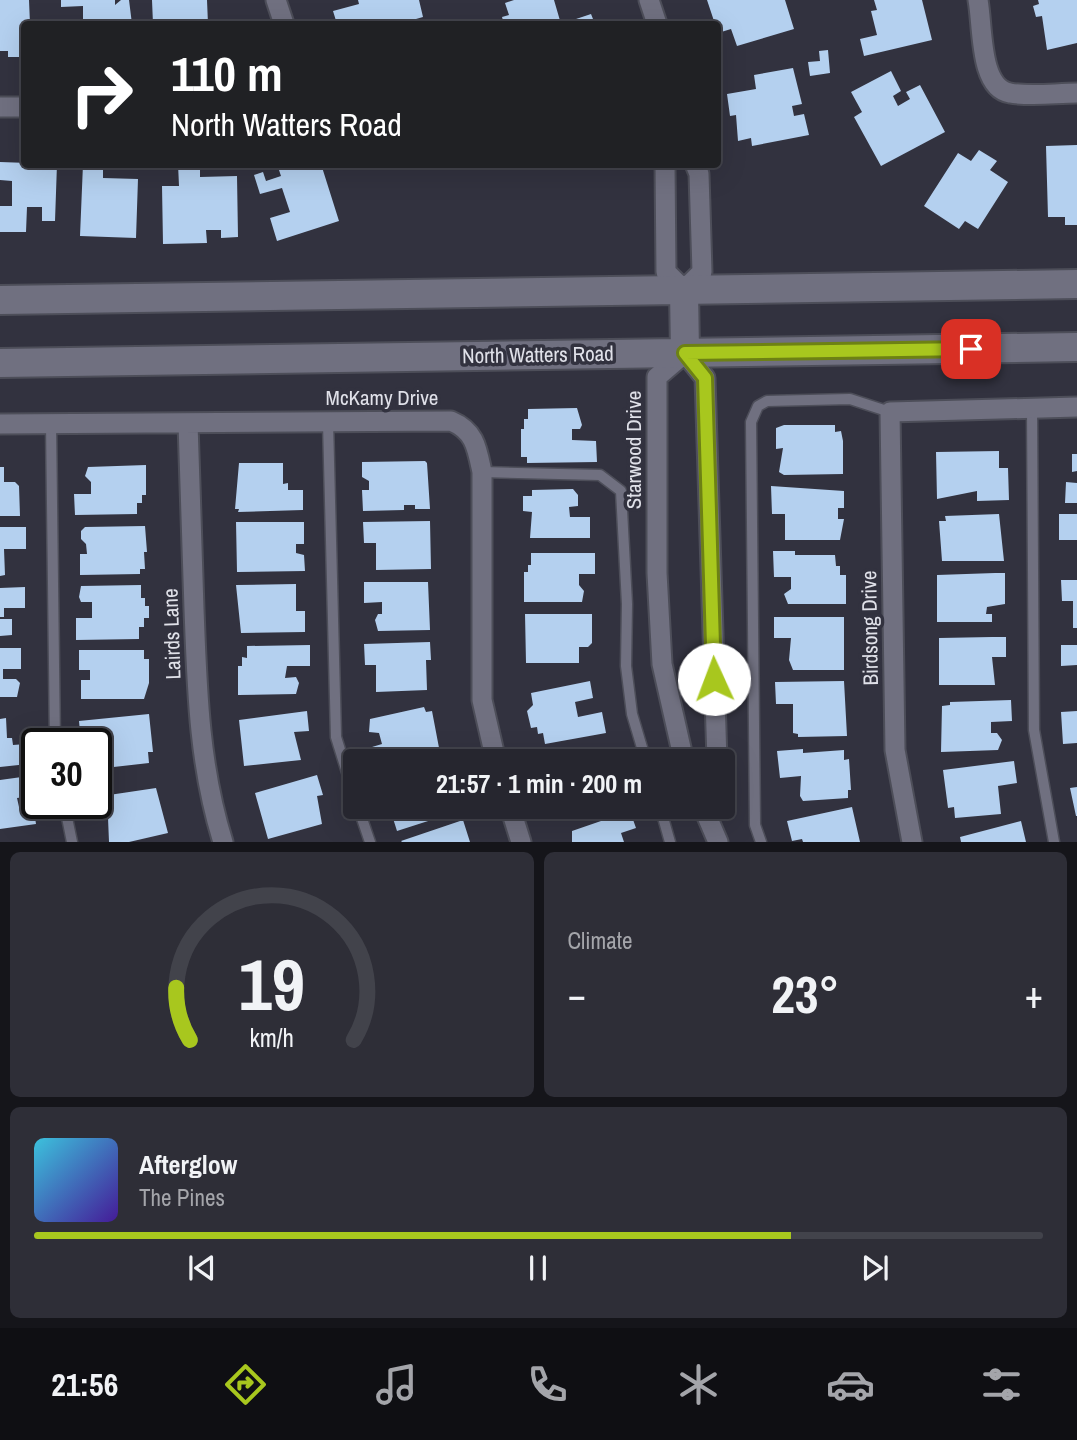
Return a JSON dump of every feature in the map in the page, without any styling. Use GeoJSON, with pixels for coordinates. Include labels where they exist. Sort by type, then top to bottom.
{"type":"FeatureCollection","features":[{"type":"Feature","properties":{"kind":"main road"},"geometry":{"type":"LineString","coordinates":[[0,300],[1077,284]]}},
{"type":"Feature","properties":{"kind":"main road"},"geometry":{"type":"LineString","coordinates":[[684,290],[685,353]]}},
{"type":"Feature","properties":{"kind":"main road","name":"North Watters Road"},"geometry":{"type":"LineString","coordinates":[[0,363],[1077,347]]}},
{"type":"Feature","properties":{"kind":"street"},"geometry":{"type":"LineString","coordinates":[[276,0],[283,21]]}},
{"type":"Feature","properties":{"kind":"street"},"geometry":{"type":"LineString","coordinates":[[649,0],[656,21]]}},
{"type":"Feature","properties":{"kind":"street"},"geometry":{"type":"LineString","coordinates":[[978,0],[987,70],[996,86],[1013,94],[1077,93]]}},
{"type":"Feature","properties":{"kind":"street"},"geometry":{"type":"LineString","coordinates":[[0,107],[21,107]]}},
{"type":"Feature","properties":{"kind":"street"},"geometry":{"type":"LineString","coordinates":[[665,168],[666,272],[684,290],[702,272],[697,168]]}},
{"type":"Feature","properties":{"kind":"street"},"geometry":{"type":"LineString","coordinates":[[685,353],[705,378],[717,749]]}},
{"type":"Feature","properties":{"kind":"street","name":"Starwood Drive"},"geometry":{"type":"LineString","coordinates":[[681,749],[662,664],[657,573],[657,377],[685,353]]}},
{"type":"Feature","properties":{"kind":"street"},"geometry":{"type":"LineString","coordinates":[[890,412],[1077,407]]}},
{"type":"Feature","properties":{"kind":"street","name":"Birdsong Drive"},"geometry":{"type":"LineString","coordinates":[[890,412],[895,750],[912,842]]}},
{"type":"Feature","properties":{"kind":"street","name":"McKamy Drive"},"geometry":{"type":"LineString","coordinates":[[0,424],[451,421],[470,433],[476,444],[482,471],[482,700],[493,749]]}},
{"type":"Feature","properties":{"kind":"street","name":"Lairds Lane"},"geometry":{"type":"LineString","coordinates":[[188,422],[201,747],[210,801],[223,842]]}},
{"type":"Feature","properties":{"kind":"street"},"geometry":{"type":"LineString","coordinates":[[514,819],[521,842]]}},
{"type":"Feature","properties":{"kind":"street"},"geometry":{"type":"LineString","coordinates":[[708,819],[719,842]]}},
{"type":"Feature","properties":{"kind":"street"},"geometry":{"type":"LineString","coordinates":[[718,819],[719,842]]}},
{"type":"Feature","properties":{"kind":"lane"},"geometry":{"type":"LineString","coordinates":[[761,842],[755,825],[751,422],[758,406],[767,401],[850,399],[890,412]]}},
{"type":"Feature","properties":{"kind":"lane"},"geometry":{"type":"LineString","coordinates":[[1032,408],[1034,730],[1054,842]]}},
{"type":"Feature","properties":{"kind":"lane"},"geometry":{"type":"LineString","coordinates":[[328,422],[336,737],[343,760]]}},
{"type":"Feature","properties":{"kind":"lane"},"geometry":{"type":"LineString","coordinates":[[51,424],[55,728]]}},
{"type":"Feature","properties":{"kind":"lane"},"geometry":{"type":"LineString","coordinates":[[482,471],[600,475],[621,491],[627,604],[626,666],[632,714],[642,749]]}},
{"type":"Feature","properties":{"kind":"lane"},"geometry":{"type":"LineString","coordinates":[[67,819],[72,842]]}},
{"type":"Feature","properties":{"kind":"lane"},"geometry":{"type":"LineString","coordinates":[[362,819],[370,842]]}},
{"type":"Feature","properties":{"kind":"lane"},"geometry":{"type":"LineString","coordinates":[[663,819],[670,842]]}},
{"type":"Feature","properties":{"kind":"building"},"geometry":{"type":"Polygon","coordinates":[[[0,0],[29,0],[30,21],[21,21],[21,57],[8,57],[8,51],[0,51],[0,0]]]}},
{"type":"Feature","properties":{"kind":"building"},"geometry":{"type":"Polygon","coordinates":[[[61,0],[115,0],[115,5],[121,0],[129,0],[132,21],[83,21],[83,6],[61,7],[61,0]]]}},
{"type":"Feature","properties":{"kind":"building"},"geometry":{"type":"Polygon","coordinates":[[[152,0],[207,0],[208,21],[153,21],[152,0]]]}},
{"type":"Feature","properties":{"kind":"building"},"geometry":{"type":"Polygon","coordinates":[[[358,0],[419,0],[423,17],[409,21],[336,21],[333,11],[359,4],[358,0]]]}},
{"type":"Feature","properties":{"kind":"building"},"geometry":{"type":"Polygon","coordinates":[[[514,0],[554,0],[560,21],[503,21],[502,17],[509,15],[505,3],[514,0]]]}},
{"type":"Feature","properties":{"kind":"building"},"geometry":{"type":"Polygon","coordinates":[[[707,0],[785,0],[794,29],[737,46],[731,29],[721,32],[721,21],[714,21],[707,0]]]}},
{"type":"Feature","properties":{"kind":"building"},"geometry":{"type":"Polygon","coordinates":[[[874,0],[922,0],[932,40],[864,56],[860,39],[877,35],[871,11],[877,10],[874,0]]]}},
{"type":"Feature","properties":{"kind":"building"},"geometry":{"type":"Polygon","coordinates":[[[1038,0],[1077,0],[1077,43],[1047,50],[1042,16],[1036,17],[1033,6],[1039,4],[1038,0]]]}},
{"type":"Feature","properties":{"kind":"building"},"geometry":{"type":"Polygon","coordinates":[[[591,14],[594,21],[570,21],[591,14]]]}},
{"type":"Feature","properties":{"kind":"building"},"geometry":{"type":"Polygon","coordinates":[[[828,50],[830,73],[810,76],[808,62],[820,61],[819,51],[828,50]]]}},
{"type":"Feature","properties":{"kind":"building"},"geometry":{"type":"Polygon","coordinates":[[[793,68],[802,104],[792,106],[794,116],[804,114],[809,135],[752,146],[751,138],[738,141],[736,115],[730,116],[727,94],[756,89],[754,75],[793,68]]]}},
{"type":"Feature","properties":{"kind":"building"},"geometry":{"type":"Polygon","coordinates":[[[891,71],[901,91],[893,96],[898,106],[910,99],[906,92],[920,85],[945,132],[881,166],[854,117],[862,112],[851,92],[891,71]]]}},
{"type":"Feature","properties":{"kind":"building"},"geometry":{"type":"Polygon","coordinates":[[[1077,145],[1077,225],[1065,225],[1065,217],[1048,217],[1046,146],[1077,145]]]}},
{"type":"Feature","properties":{"kind":"building"},"geometry":{"type":"Polygon","coordinates":[[[979,150],[997,161],[990,170],[1008,182],[978,229],[965,221],[959,229],[924,206],[958,153],[971,161],[979,150]]]}},
{"type":"Feature","properties":{"kind":"building"},"geometry":{"type":"Polygon","coordinates":[[[0,162],[21,163],[21,168],[57,168],[55,221],[42,221],[42,207],[27,207],[26,232],[0,232],[0,206],[12,206],[12,181],[0,180],[0,162]]]}},
{"type":"Feature","properties":{"kind":"building"},"geometry":{"type":"Polygon","coordinates":[[[83,168],[103,168],[103,178],[138,179],[136,238],[80,236],[83,168]]]}},
{"type":"Feature","properties":{"kind":"building"},"geometry":{"type":"Polygon","coordinates":[[[178,168],[200,168],[200,177],[237,176],[238,237],[221,238],[221,230],[206,230],[207,243],[163,244],[162,186],[179,186],[178,168]]]}},
{"type":"Feature","properties":{"kind":"building"},"geometry":{"type":"Polygon","coordinates":[[[322,168],[339,221],[277,241],[270,218],[290,212],[282,188],[260,194],[254,175],[263,172],[266,181],[281,176],[279,170],[322,168]]]}},
{"type":"Feature","properties":{"kind":"building"},"geometry":{"type":"Polygon","coordinates":[[[577,408],[582,425],[580,429],[572,429],[572,440],[596,441],[597,462],[527,463],[527,457],[521,457],[521,429],[524,429],[524,419],[528,419],[528,409],[577,408]]]}},
{"type":"Feature","properties":{"kind":"building"},"geometry":{"type":"Polygon","coordinates":[[[784,425],[835,425],[835,432],[841,431],[843,441],[843,474],[784,475],[779,472],[783,448],[776,449],[776,428],[784,425]]]}},
{"type":"Feature","properties":{"kind":"building"},"geometry":{"type":"Polygon","coordinates":[[[999,451],[999,468],[1008,468],[1009,500],[977,501],[977,491],[937,499],[936,452],[999,451]]]}},
{"type":"Feature","properties":{"kind":"building"},"geometry":{"type":"Polygon","coordinates":[[[1072,454],[1077,454],[1077,471],[1072,472],[1072,454]]]}},
{"type":"Feature","properties":{"kind":"building"},"geometry":{"type":"Polygon","coordinates":[[[425,461],[430,509],[415,509],[415,505],[404,505],[404,510],[363,511],[362,490],[369,490],[369,481],[362,477],[362,462],[425,461]]]}},
{"type":"Feature","properties":{"kind":"building"},"geometry":{"type":"Polygon","coordinates":[[[239,463],[283,463],[283,484],[288,483],[288,490],[303,490],[303,510],[238,512],[239,509],[235,509],[239,463]]]}},
{"type":"Feature","properties":{"kind":"building"},"geometry":{"type":"Polygon","coordinates":[[[146,465],[146,495],[142,495],[142,503],[137,503],[137,514],[75,515],[74,494],[91,494],[91,482],[85,476],[88,467],[146,465]]]}},
{"type":"Feature","properties":{"kind":"building"},"geometry":{"type":"Polygon","coordinates":[[[0,467],[4,467],[4,482],[15,482],[19,486],[20,516],[0,516],[0,467]]]}},
{"type":"Feature","properties":{"kind":"building"},"geometry":{"type":"Polygon","coordinates":[[[1066,482],[1077,483],[1077,503],[1065,503],[1066,482]]]}},
{"type":"Feature","properties":{"kind":"building"},"geometry":{"type":"Polygon","coordinates":[[[771,486],[844,491],[844,508],[838,508],[838,519],[844,519],[840,540],[785,540],[785,514],[772,514],[771,486]]]}},
{"type":"Feature","properties":{"kind":"building"},"geometry":{"type":"Polygon","coordinates":[[[573,489],[578,495],[578,506],[569,507],[570,517],[590,517],[590,538],[530,538],[532,512],[523,511],[523,496],[532,496],[532,490],[573,489]]]}},
{"type":"Feature","properties":{"kind":"building"},"geometry":{"type":"Polygon","coordinates":[[[999,514],[1004,561],[942,561],[939,521],[946,521],[945,516],[999,514]]]}},
{"type":"Feature","properties":{"kind":"building"},"geometry":{"type":"Polygon","coordinates":[[[1059,514],[1077,514],[1077,540],[1059,540],[1059,514]]]}},
{"type":"Feature","properties":{"kind":"building"},"geometry":{"type":"Polygon","coordinates":[[[430,521],[431,569],[376,570],[376,543],[364,543],[363,522],[430,521]]]}},
{"type":"Feature","properties":{"kind":"building"},"geometry":{"type":"Polygon","coordinates":[[[236,522],[304,522],[304,544],[296,544],[296,553],[304,555],[305,571],[237,572],[236,522]]]}},
{"type":"Feature","properties":{"kind":"building"},"geometry":{"type":"Polygon","coordinates":[[[145,526],[147,552],[144,552],[145,569],[140,569],[140,574],[80,575],[80,554],[87,554],[86,544],[81,539],[81,531],[85,527],[145,526]]]}},
{"type":"Feature","properties":{"kind":"building"},"geometry":{"type":"Polygon","coordinates":[[[0,527],[26,527],[26,549],[4,549],[5,575],[0,576],[0,527]]]}},
{"type":"Feature","properties":{"kind":"building"},"geometry":{"type":"Polygon","coordinates":[[[773,551],[795,551],[795,555],[835,555],[836,566],[840,566],[840,575],[846,575],[846,604],[788,604],[784,594],[791,589],[791,577],[774,577],[773,551]]]}},
{"type":"Feature","properties":{"kind":"building"},"geometry":{"type":"Polygon","coordinates":[[[531,553],[595,553],[595,574],[579,574],[579,585],[584,591],[582,602],[524,602],[524,572],[528,572],[528,565],[531,565],[531,553]]]}},
{"type":"Feature","properties":{"kind":"building"},"geometry":{"type":"Polygon","coordinates":[[[1005,573],[1005,604],[987,607],[986,614],[992,614],[992,622],[937,622],[937,575],[1005,573]]]}},
{"type":"Feature","properties":{"kind":"building"},"geometry":{"type":"Polygon","coordinates":[[[1061,580],[1077,580],[1077,628],[1073,628],[1073,601],[1062,601],[1061,580]]]}},
{"type":"Feature","properties":{"kind":"building"},"geometry":{"type":"Polygon","coordinates":[[[364,582],[428,582],[430,630],[378,631],[375,620],[378,614],[382,614],[382,602],[364,603],[364,582]]]}},
{"type":"Feature","properties":{"kind":"building"},"geometry":{"type":"Polygon","coordinates":[[[296,584],[296,611],[305,611],[305,632],[241,633],[236,585],[296,584]]]}},
{"type":"Feature","properties":{"kind":"building"},"geometry":{"type":"Polygon","coordinates":[[[141,585],[141,598],[145,598],[145,606],[149,606],[149,618],[144,618],[144,627],[139,627],[139,639],[76,640],[76,618],[92,618],[92,602],[81,602],[79,597],[81,586],[141,585]]]}},
{"type":"Feature","properties":{"kind":"building"},"geometry":{"type":"Polygon","coordinates":[[[25,587],[25,608],[4,608],[4,617],[0,617],[0,588],[25,587]]]}},
{"type":"Feature","properties":{"kind":"building"},"geometry":{"type":"Polygon","coordinates":[[[525,614],[592,614],[592,643],[588,647],[579,647],[579,663],[526,663],[525,614]]]}},
{"type":"Feature","properties":{"kind":"building"},"geometry":{"type":"Polygon","coordinates":[[[774,617],[844,617],[844,670],[793,670],[789,660],[791,638],[774,638],[774,617]]]}},
{"type":"Feature","properties":{"kind":"building"},"geometry":{"type":"Polygon","coordinates":[[[0,619],[12,619],[12,635],[0,636],[0,619]]]}},
{"type":"Feature","properties":{"kind":"building"},"geometry":{"type":"Polygon","coordinates":[[[1006,637],[1006,657],[992,657],[995,685],[939,685],[939,638],[1006,637]]]}},
{"type":"Feature","properties":{"kind":"building"},"geometry":{"type":"Polygon","coordinates":[[[430,642],[431,660],[426,660],[427,690],[376,692],[376,665],[365,665],[364,644],[430,642]]]}},
{"type":"Feature","properties":{"kind":"building"},"geometry":{"type":"Polygon","coordinates":[[[310,645],[310,666],[287,666],[285,678],[296,677],[299,683],[296,694],[238,695],[238,666],[242,666],[242,657],[247,658],[247,646],[310,645]]]}},
{"type":"Feature","properties":{"kind":"building"},"geometry":{"type":"Polygon","coordinates":[[[1061,645],[1077,645],[1077,665],[1061,666],[1061,645]]]}},
{"type":"Feature","properties":{"kind":"building"},"geometry":{"type":"Polygon","coordinates":[[[0,648],[21,648],[21,669],[3,669],[3,679],[16,679],[20,683],[17,697],[0,697],[0,648]]]}},
{"type":"Feature","properties":{"kind":"building"},"geometry":{"type":"Polygon","coordinates":[[[79,650],[144,650],[144,659],[149,659],[149,683],[144,699],[81,699],[81,680],[90,680],[90,670],[79,670],[79,650]]]}},
{"type":"Feature","properties":{"kind":"building"},"geometry":{"type":"Polygon","coordinates":[[[590,681],[593,698],[575,702],[578,717],[602,712],[606,733],[545,744],[543,733],[538,734],[537,727],[531,728],[527,711],[533,705],[531,693],[590,681]]]}},
{"type":"Feature","properties":{"kind":"building"},"geometry":{"type":"Polygon","coordinates":[[[844,681],[847,736],[798,737],[798,734],[793,733],[793,704],[776,704],[775,682],[844,681]]]}},
{"type":"Feature","properties":{"kind":"building"},"geometry":{"type":"Polygon","coordinates":[[[1011,700],[1012,721],[991,722],[991,733],[997,733],[1002,740],[998,750],[941,752],[942,706],[950,705],[950,702],[1011,700]]]}},
{"type":"Feature","properties":{"kind":"building"},"geometry":{"type":"Polygon","coordinates":[[[424,707],[426,712],[432,711],[439,749],[372,749],[382,744],[379,733],[369,732],[370,719],[424,707]]]}},
{"type":"Feature","properties":{"kind":"building"},"geometry":{"type":"Polygon","coordinates":[[[307,711],[309,731],[294,732],[301,760],[244,766],[239,720],[307,711]]]}},
{"type":"Feature","properties":{"kind":"building"},"geometry":{"type":"Polygon","coordinates":[[[1077,711],[1077,743],[1063,744],[1061,712],[1077,711]]]}},
{"type":"Feature","properties":{"kind":"building"},"geometry":{"type":"Polygon","coordinates":[[[149,714],[153,752],[148,752],[149,763],[112,767],[112,728],[80,728],[79,721],[149,714]]]}},
{"type":"Feature","properties":{"kind":"building"},"geometry":{"type":"Polygon","coordinates":[[[6,718],[7,738],[12,738],[13,745],[21,744],[21,765],[0,767],[0,719],[6,718]]]}},
{"type":"Feature","properties":{"kind":"building"},"geometry":{"type":"Polygon","coordinates":[[[803,749],[803,753],[844,750],[844,760],[849,759],[851,790],[848,790],[848,798],[803,801],[800,796],[801,776],[780,778],[777,751],[803,749]]]}},
{"type":"Feature","properties":{"kind":"building"},"geometry":{"type":"Polygon","coordinates":[[[1014,761],[1017,783],[998,786],[1001,814],[955,818],[954,807],[948,808],[943,770],[1014,761]]]}},
{"type":"Feature","properties":{"kind":"building"},"geometry":{"type":"Polygon","coordinates":[[[317,775],[323,795],[317,796],[322,824],[268,839],[255,793],[317,775]]]}},
{"type":"Feature","properties":{"kind":"building"},"geometry":{"type":"Polygon","coordinates":[[[21,777],[21,797],[17,798],[21,807],[21,819],[35,819],[36,824],[0,829],[0,780],[21,777]]]}},
{"type":"Feature","properties":{"kind":"building"},"geometry":{"type":"Polygon","coordinates":[[[1077,787],[1077,816],[1076,816],[1070,788],[1077,787]]]}},
{"type":"Feature","properties":{"kind":"building"},"geometry":{"type":"Polygon","coordinates":[[[156,788],[168,833],[129,842],[109,842],[108,819],[112,819],[112,795],[156,788]]]}},
{"type":"Feature","properties":{"kind":"building"},"geometry":{"type":"Polygon","coordinates":[[[852,807],[860,842],[803,842],[802,839],[792,841],[787,821],[852,807]]]}},
{"type":"Feature","properties":{"kind":"building"},"geometry":{"type":"Polygon","coordinates":[[[393,819],[434,819],[397,831],[393,819]]]}},
{"type":"Feature","properties":{"kind":"building"},"geometry":{"type":"Polygon","coordinates":[[[607,819],[633,819],[636,828],[621,833],[624,842],[572,842],[572,831],[607,819]]]}},
{"type":"Feature","properties":{"kind":"building"},"geometry":{"type":"Polygon","coordinates":[[[463,820],[470,842],[401,841],[463,820]]]}},
{"type":"Feature","properties":{"kind":"building"},"geometry":{"type":"Polygon","coordinates":[[[1021,821],[1026,842],[961,842],[960,837],[1021,821]]]}},
{"type":"Feature","properties":{"kind":"route"},"geometry":{"type":"LineString","coordinates":[[714,679],[705,378],[685,353],[971,349]]}}]}
